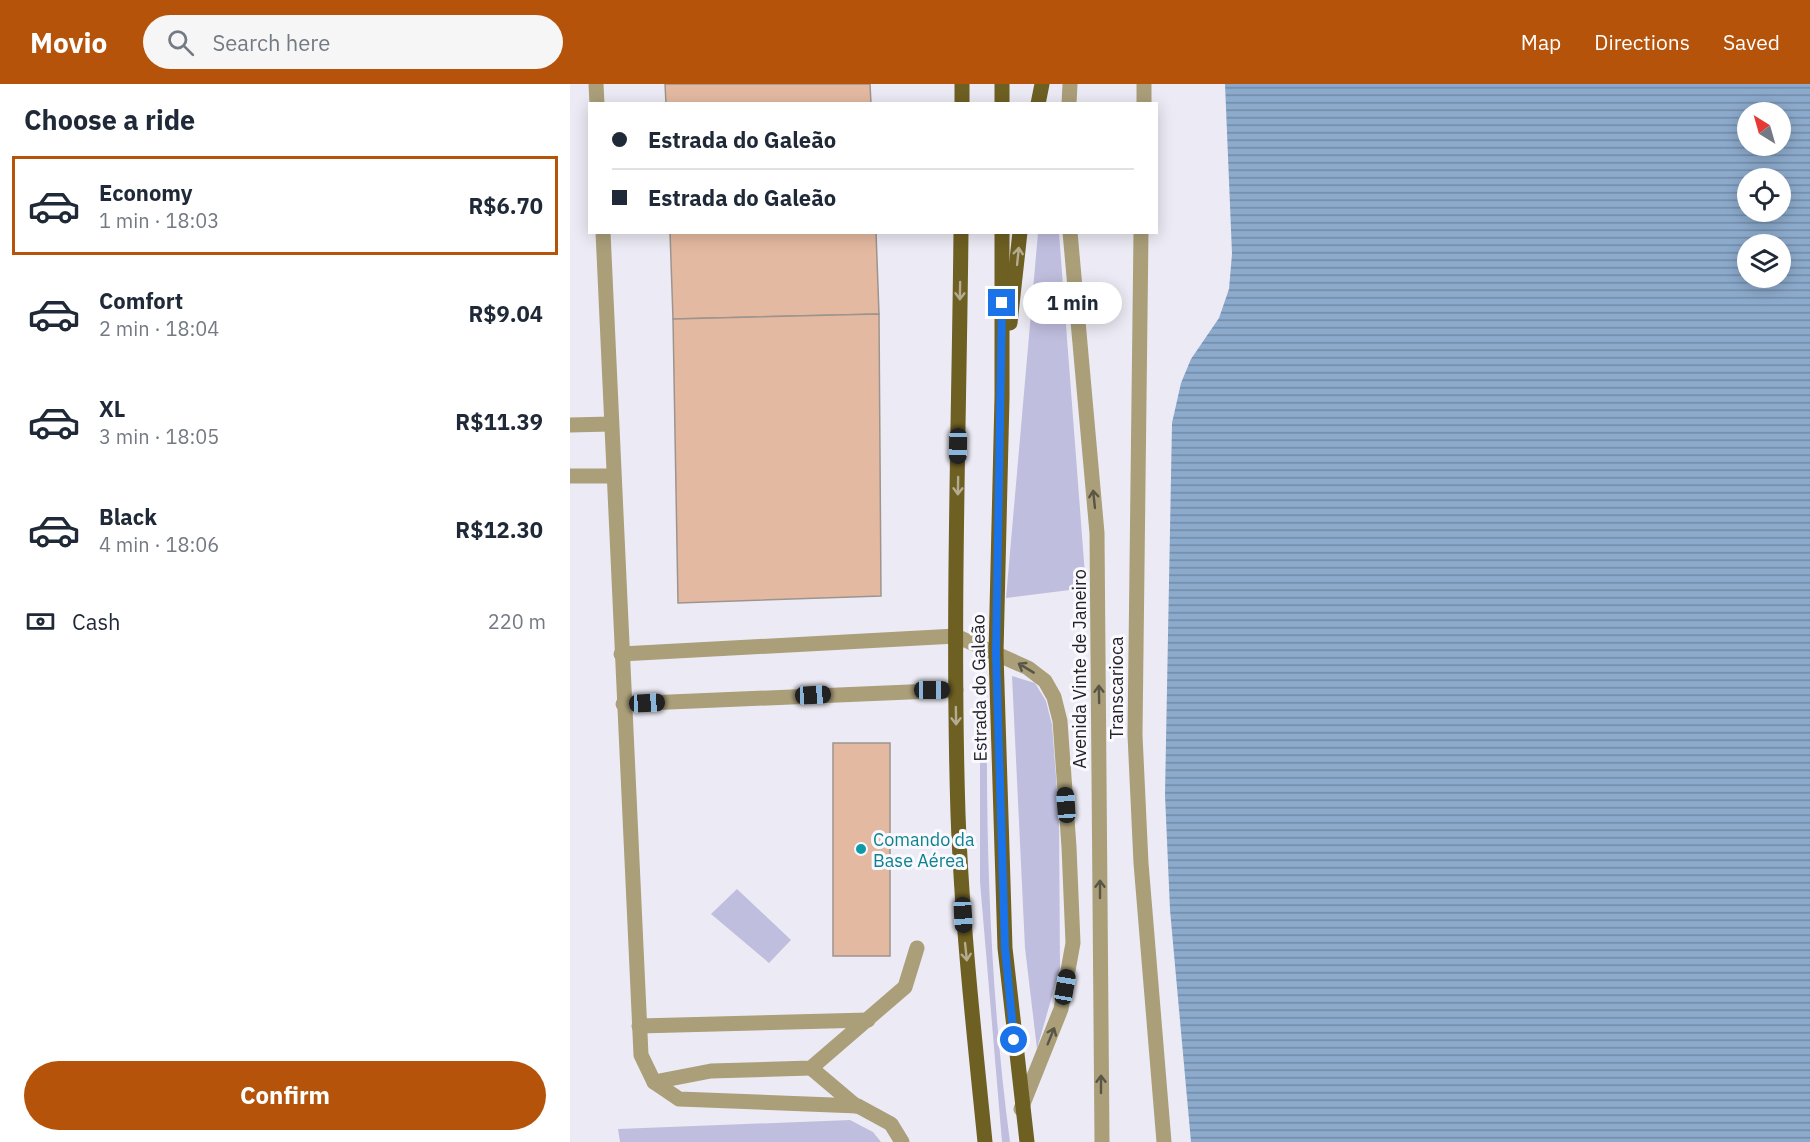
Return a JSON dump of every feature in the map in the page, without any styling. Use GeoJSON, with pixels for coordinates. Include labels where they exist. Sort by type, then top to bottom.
{"type":"FeatureCollection","features":[{"type":"Feature","properties":{"kind":"main road"},"geometry":{"type":"LineString","coordinates":[[962,84],[962,102]]}},
{"type":"Feature","properties":{"kind":"main road"},"geometry":{"type":"LineString","coordinates":[[1002,84],[1002,102]]}},
{"type":"Feature","properties":{"kind":"main road"},"geometry":{"type":"LineString","coordinates":[[1038,102],[1042,84]]}},
{"type":"Feature","properties":{"kind":"main road","name":"Estrada do Galeão"},"geometry":{"type":"LineString","coordinates":[[961,234],[956,690],[964,936],[985,1142]]}},
{"type":"Feature","properties":{"kind":"main road","name":"Estrada do Galeão"},"geometry":{"type":"LineString","coordinates":[[1002,234],[1002,398],[996,653],[1005,948],[1021,1109],[1027,1142]]}},
{"type":"Feature","properties":{"kind":"main road"},"geometry":{"type":"LineString","coordinates":[[1002,398],[1020,234]]}},
{"type":"Feature","properties":{"kind":"street"},"geometry":{"type":"LineString","coordinates":[[596,84],[597,102]]}},
{"type":"Feature","properties":{"kind":"street"},"geometry":{"type":"LineString","coordinates":[[1069,102],[1070,84]]}},
{"type":"Feature","properties":{"kind":"street"},"geometry":{"type":"LineString","coordinates":[[1144,84],[1144,102]]}},
{"type":"Feature","properties":{"kind":"street"},"geometry":{"type":"LineString","coordinates":[[603,234],[612,476],[641,1055],[654,1082],[679,1099],[856,1106]]}},
{"type":"Feature","properties":{"kind":"street","name":"Avenida Vinte de Janeiro"},"geometry":{"type":"LineString","coordinates":[[1070,234],[1097,533],[1102,1142]]}},
{"type":"Feature","properties":{"kind":"street","name":"Transcarioca"},"geometry":{"type":"LineString","coordinates":[[1141,234],[1135,735],[1142,863],[1164,1142]]}},
{"type":"Feature","properties":{"kind":"street"},"geometry":{"type":"LineString","coordinates":[[570,425],[611,424]]}},
{"type":"Feature","properties":{"kind":"street"},"geometry":{"type":"LineString","coordinates":[[570,476],[612,476]]}},
{"type":"Feature","properties":{"kind":"street"},"geometry":{"type":"LineString","coordinates":[[621,654],[957,636],[1028,668],[1045,681],[1054,697],[1060,721],[1070,847],[1073,943],[1061,1009],[1021,1109]]}},
{"type":"Feature","properties":{"kind":"street"},"geometry":{"type":"LineString","coordinates":[[623,704],[956,690]]}},
{"type":"Feature","properties":{"kind":"street"},"geometry":{"type":"LineString","coordinates":[[654,1082],[711,1071],[811,1068],[905,987],[917,948]]}},
{"type":"Feature","properties":{"kind":"street"},"geometry":{"type":"LineString","coordinates":[[639,1026],[868,1020]]}},
{"type":"Feature","properties":{"kind":"street"},"geometry":{"type":"LineString","coordinates":[[811,1068],[856,1106],[891,1124],[902,1142]]}},
{"type":"Feature","properties":{"kind":"shaded area"},"geometry":{"type":"Polygon","coordinates":[[[1225,84],[1810,84],[1810,1142],[1191,1142],[1170,910],[1165,795],[1172,423],[1181,383],[1191,359],[1219,318],[1229,289],[1232,254],[1225,84]]]}},
{"type":"Feature","properties":{"kind":"shaded area"},"geometry":{"type":"Polygon","coordinates":[[[1038,234],[1059,234],[1086,588],[1006,598],[1038,234]]]}},
{"type":"Feature","properties":{"kind":"shaded area"},"geometry":{"type":"Polygon","coordinates":[[[1012,676],[1035,683],[1046,701],[1052,725],[1059,815],[1060,968],[1037,1049],[1025,948],[1012,676]]]}},
{"type":"Feature","properties":{"kind":"shaded area"},"geometry":{"type":"Polygon","coordinates":[[[980,713],[987,713],[991,928],[998,1035],[1010,1142],[1002,1142],[980,882],[980,713]]]}},
{"type":"Feature","properties":{"kind":"shaded area"},"geometry":{"type":"Polygon","coordinates":[[[737,889],[791,940],[769,963],[711,914],[737,889]]]}},
{"type":"Feature","properties":{"kind":"shaded area"},"geometry":{"type":"Polygon","coordinates":[[[850,1120],[873,1132],[881,1142],[620,1142],[618,1129],[850,1120]]]}},
{"type":"Feature","properties":{"kind":"building"},"geometry":{"type":"Polygon","coordinates":[[[665,84],[870,84],[871,102],[666,102],[665,84]]]}},
{"type":"Feature","properties":{"kind":"building"},"geometry":{"type":"Polygon","coordinates":[[[670,234],[876,234],[879,314],[673,319],[670,234]]]}},
{"type":"Feature","properties":{"kind":"building"},"geometry":{"type":"Polygon","coordinates":[[[879,314],[881,596],[678,603],[673,319],[879,314]]]}},
{"type":"Feature","properties":{"kind":"building","name":"Comando da Base Aérea"},"geometry":{"type":"Polygon","coordinates":[[[833,743],[890,743],[890,956],[833,956],[833,743]]]}},
{"type":"Feature","properties":{"kind":"place","name":"Comando da Base Aérea"},"geometry":{"type":"Point","coordinates":[861,849]}},
{"type":"Feature","properties":{"kind":"route"},"geometry":{"type":"LineString","coordinates":[[1002,303],[996,653],[1005,948],[1014,1040]]}}]}
